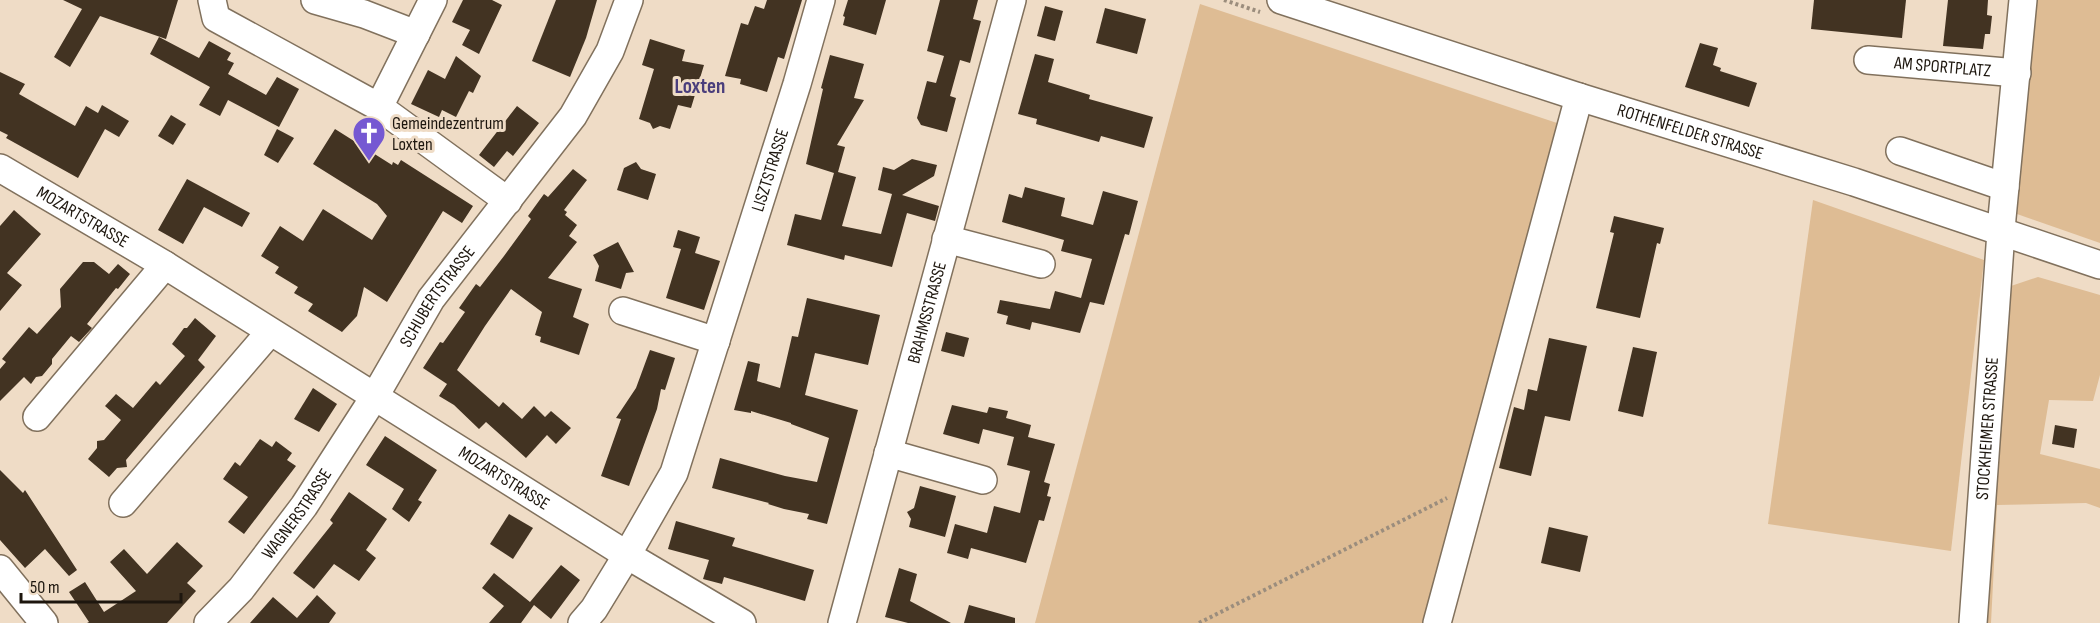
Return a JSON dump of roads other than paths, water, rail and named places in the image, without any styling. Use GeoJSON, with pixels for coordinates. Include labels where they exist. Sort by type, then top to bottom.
{"type":"FeatureCollection","features":[{"type":"Feature","properties":{"kind":"street"},"geometry":{"type":"LineString","coordinates":[[212,0],[216,18],[380,107],[508,201]]}},
{"type":"Feature","properties":{"kind":"street"},"geometry":{"type":"LineString","coordinates":[[315,0],[364,14],[416,33]]}},
{"type":"Feature","properties":{"kind":"street"},"geometry":{"type":"LineString","coordinates":[[380,107],[433,0]]}},
{"type":"Feature","properties":{"kind":"street","name":"SCHUBERTSTRASSE"},"geometry":{"type":"LineString","coordinates":[[375,396],[431,299],[573,116],[610,51],[629,0]]}},
{"type":"Feature","properties":{"kind":"street","name":"LISZTSTRASSE"},"geometry":{"type":"LineString","coordinates":[[582,623],[594,609],[674,473],[797,84],[821,0]]}},
{"type":"Feature","properties":{"kind":"street","name":"BRAHMSSTRASSE"},"geometry":{"type":"LineString","coordinates":[[842,623],[1012,0]]}},
{"type":"Feature","properties":{"kind":"street","name":"ROTHENFELDER STRASSE"},"geometry":{"type":"LineString","coordinates":[[1281,0],[1579,97],[1854,182],[2100,265]]}},
{"type":"Feature","properties":{"kind":"street","name":"AM SPORTPLATZ"},"geometry":{"type":"LineString","coordinates":[[2001,233],[2023,0]]}},
{"type":"Feature","properties":{"kind":"street","name":"AM SPORTPLATZ"},"geometry":{"type":"LineString","coordinates":[[1868,60],[2017,73]]}},
{"type":"Feature","properties":{"kind":"street"},"geometry":{"type":"LineString","coordinates":[[1437,623],[1579,97]]}},
{"type":"Feature","properties":{"kind":"street"},"geometry":{"type":"LineString","coordinates":[[1900,151],[2005,187]]}},
{"type":"Feature","properties":{"kind":"street","name":"MOZARTSTRASSE"},"geometry":{"type":"LineString","coordinates":[[0,168],[165,266],[627,555],[742,623]]}},
{"type":"Feature","properties":{"kind":"street","name":"STOCKHEIMER STRASSE"},"geometry":{"type":"LineString","coordinates":[[1973,623],[2001,233]]}},
{"type":"Feature","properties":{"kind":"street"},"geometry":{"type":"LineString","coordinates":[[946,239],[1041,264]]}},
{"type":"Feature","properties":{"kind":"street"},"geometry":{"type":"LineString","coordinates":[[37,417],[165,266]]}},
{"type":"Feature","properties":{"kind":"street"},"geometry":{"type":"LineString","coordinates":[[623,311],[716,340]]}},
{"type":"Feature","properties":{"kind":"street"},"geometry":{"type":"LineString","coordinates":[[123,503],[270,332]]}},
{"type":"Feature","properties":{"kind":"street","name":"WAGNERSTRASSE"},"geometry":{"type":"LineString","coordinates":[[208,623],[241,589],[304,506],[375,396]]}},
{"type":"Feature","properties":{"kind":"street"},"geometry":{"type":"LineString","coordinates":[[888,453],[983,480]]}},
{"type":"Feature","properties":{"kind":"street"},"geometry":{"type":"LineString","coordinates":[[0,569],[44,623]]}},
{"type":"Feature","properties":{"kind":"place","name":"Gemeindezentrum Loxten"},"geometry":{"type":"Point","coordinates":[369,162]}},
{"type":"Feature","properties":{"kind":"district","name":"Loxten"},"geometry":{"type":"Point","coordinates":[700,86]}}]}
